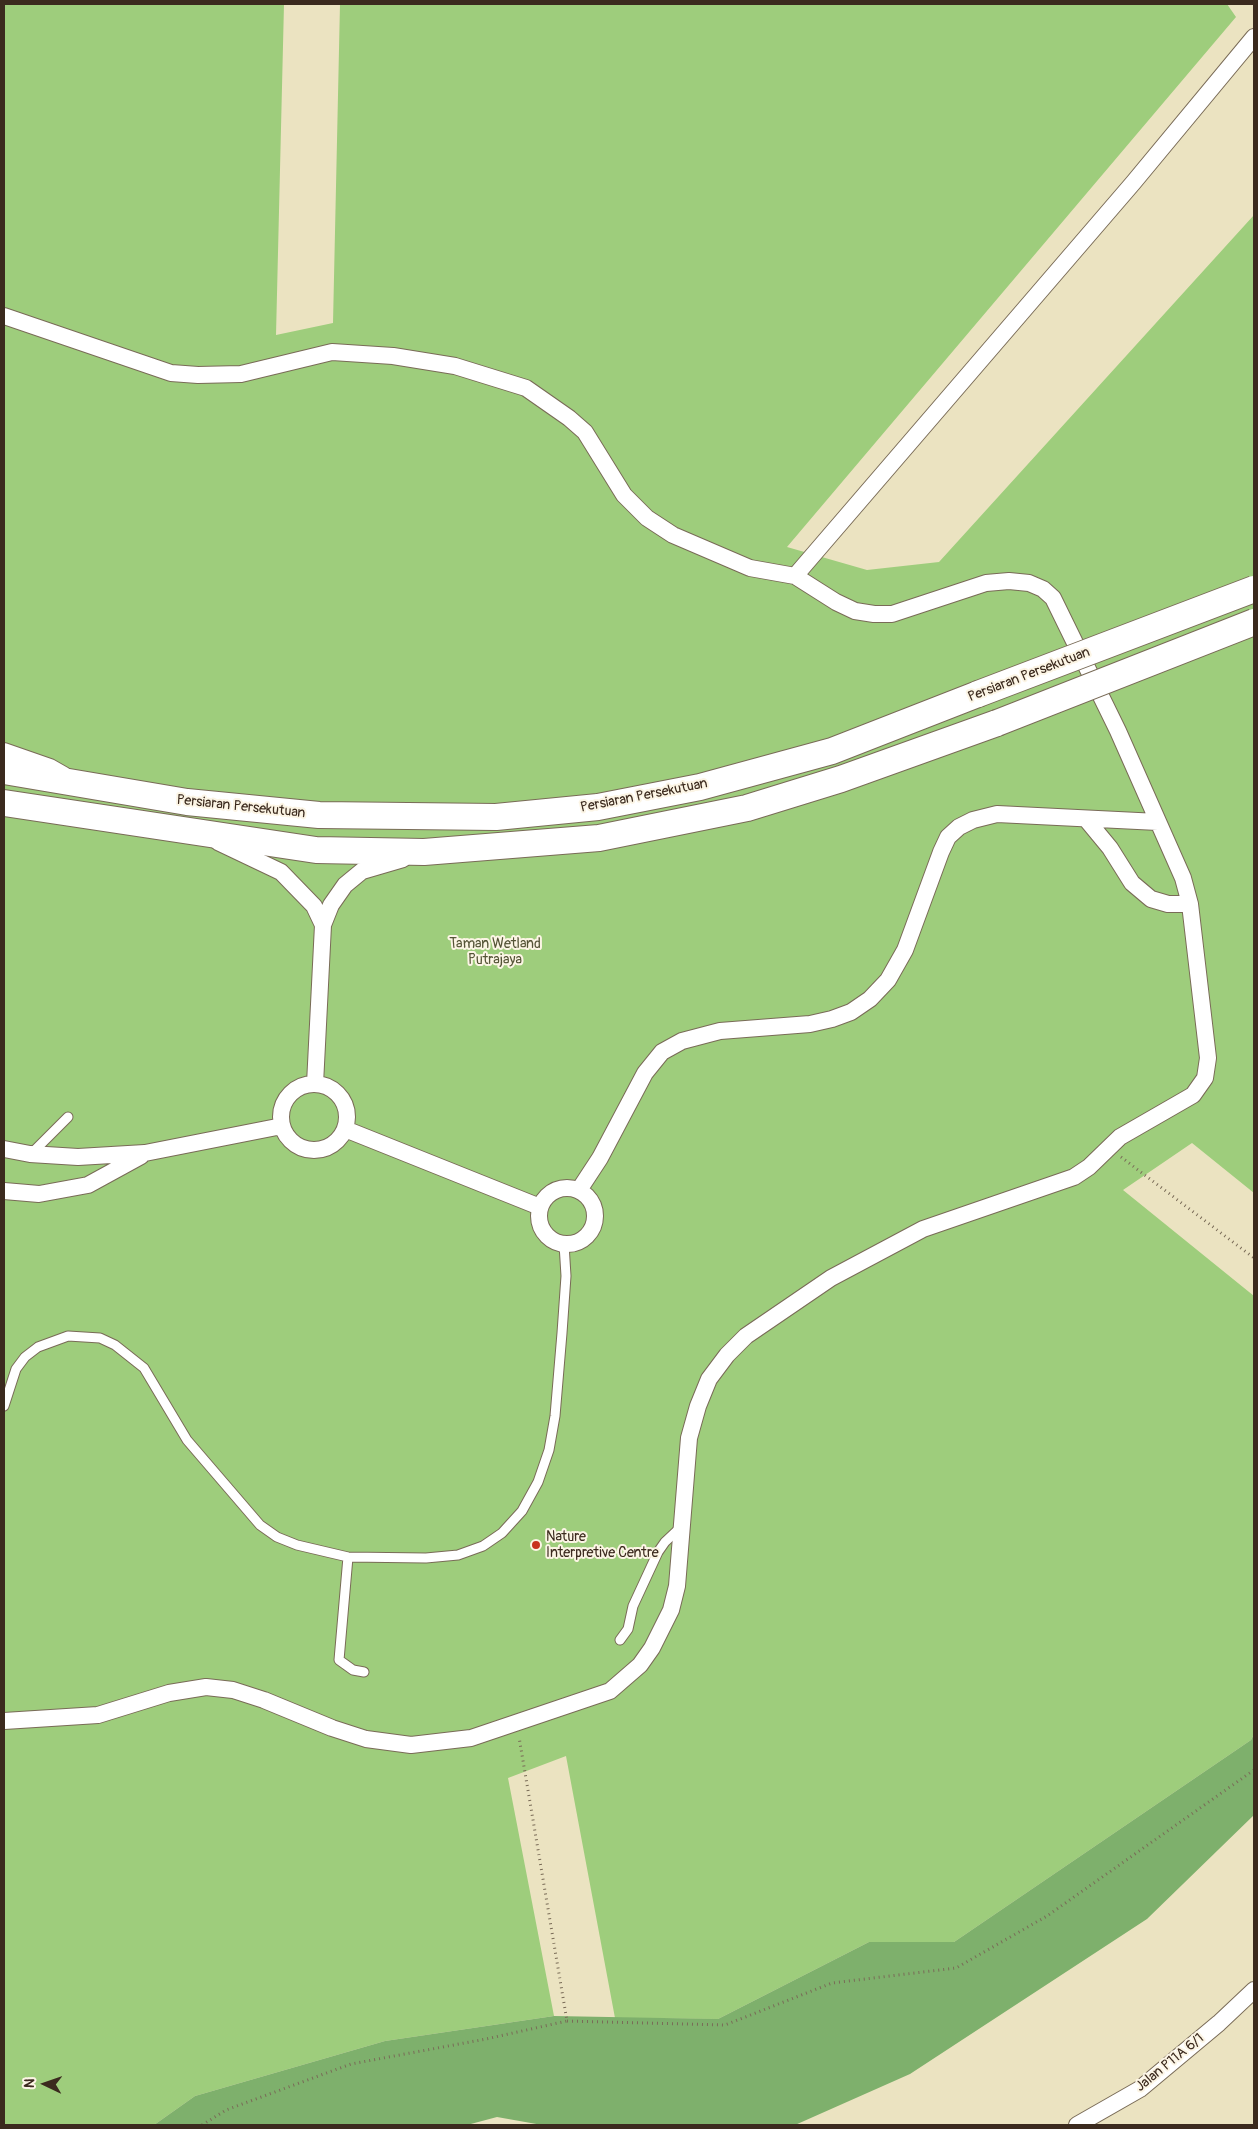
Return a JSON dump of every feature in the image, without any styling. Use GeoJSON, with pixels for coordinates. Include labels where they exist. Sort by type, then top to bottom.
{"type":"FeatureCollection","features":[{"type":"Feature","properties":{"kind":"main road","name":"Persiaran Persekutuan"},"geometry":{"type":"LineString","coordinates":[[4,771],[186,802],[320,815],[496,817],[598,807],[700,787],[832,751],[1254,589]]}},
{"type":"Feature","properties":{"kind":"main road"},"geometry":{"type":"LineString","coordinates":[[4,803],[316,850],[424,852],[599,838],[747,808],[841,779],[996,723],[1254,622]]}},
{"type":"Feature","properties":{"kind":"street"},"geometry":{"type":"LineString","coordinates":[[795,576],[1133,183],[1254,37]]}},
{"type":"Feature","properties":{"kind":"street"},"geometry":{"type":"LineString","coordinates":[[4,316],[170,373],[198,375],[241,374],[332,352],[393,356],[455,366],[526,388],[569,418],[585,432],[624,495],[647,518],[672,534],[750,568],[795,576],[836,602],[855,611],[892,614],[986,583],[1009,580],[1029,583],[1043,589],[1053,598],[1118,731],[1183,878],[1190,904],[1208,1058],[1205,1078],[1193,1095],[1120,1137],[1089,1167],[1074,1177],[923,1229],[830,1278],[746,1336],[727,1355],[709,1379],[698,1406],[689,1438],[677,1586],[671,1610],[652,1648],[640,1665],[610,1692],[471,1738],[411,1745],[366,1739],[332,1728],[264,1700],[233,1690],[206,1687],[169,1693],[98,1716],[4,1721]]}},
{"type":"Feature","properties":{"kind":"street"},"geometry":{"type":"LineString","coordinates":[[4,751],[50,767],[82,785]]}},
{"type":"Feature","properties":{"kind":"street"},"geometry":{"type":"LineString","coordinates":[[579,1190],[600,1158],[645,1073],[662,1052],[682,1041],[720,1031],[810,1024],[851,1012],[870,999],[888,980],[905,950],[941,852],[948,838],[959,827],[973,820],[997,814],[1158,822]]}},
{"type":"Feature","properties":{"kind":"street"},"geometry":{"type":"LineString","coordinates":[[1086,819],[1110,848],[1132,883],[1151,899],[1168,904],[1190,904]]}},
{"type":"Feature","properties":{"kind":"street"},"geometry":{"type":"LineString","coordinates":[[201,833],[281,872],[314,906],[323,925]]}},
{"type":"Feature","properties":{"kind":"street"},"geometry":{"type":"LineString","coordinates":[[315,1084],[323,925],[331,905],[340,891],[362,871],[424,852]]}},
{"type":"Feature","properties":{"kind":"street"},"geometry":{"type":"LineString","coordinates":[[315,1084],[330,1088],[342,1099],[347,1114],[345,1130],[337,1141],[326,1149],[312,1151],[299,1147],[288,1139],[282,1126],[281,1111],[288,1096],[300,1087],[315,1084]]}},
{"type":"Feature","properties":{"kind":"street"},"geometry":{"type":"LineString","coordinates":[[4,1149],[30,1154],[78,1157],[145,1153],[282,1126]]}},
{"type":"Feature","properties":{"kind":"street"},"geometry":{"type":"LineString","coordinates":[[345,1130],[540,1207]]}},
{"type":"Feature","properties":{"kind":"street"},"geometry":{"type":"LineString","coordinates":[[4,1191],[39,1194],[88,1185],[145,1153]]}},
{"type":"Feature","properties":{"kind":"street"},"geometry":{"type":"LineString","coordinates":[[567,1188],[579,1190],[589,1198],[595,1210],[594,1224],[588,1235],[577,1242],[564,1244],[552,1240],[543,1232],[539,1220],[540,1207],[546,1197],[556,1190],[567,1188]]}},
{"type":"Feature","properties":{"kind":"street","name":"Jalan P11A 6/1"},"geometry":{"type":"LineString","coordinates":[[1079,2125],[1140,2089],[1219,2023],[1254,1990]]}},
{"type":"Feature","properties":{"kind":"lane"},"geometry":{"type":"LineString","coordinates":[[30,1154],[68,1117]]}},
{"type":"Feature","properties":{"kind":"lane"},"geometry":{"type":"LineString","coordinates":[[4,1406],[16,1369],[25,1357],[38,1347],[68,1336],[100,1338],[115,1345],[144,1368],[187,1440],[260,1525],[277,1537],[297,1545],[348,1557],[426,1558],[458,1555],[483,1546],[502,1533],[522,1511],[541,1474],[549,1450],[555,1416],[566,1276],[564,1244]]}},
{"type":"Feature","properties":{"kind":"lane"},"geometry":{"type":"LineString","coordinates":[[620,1640],[628,1629],[633,1606],[658,1552],[665,1542],[683,1526]]}},
{"type":"Feature","properties":{"kind":"lane"},"geometry":{"type":"LineString","coordinates":[[348,1557],[340,1660],[353,1670],[364,1672]]}},
{"type":"Feature","properties":{"kind":"path"},"geometry":{"type":"LineString","coordinates":[[1108,1147],[1254,1258]]}},
{"type":"Feature","properties":{"kind":"path"},"geometry":{"type":"LineString","coordinates":[[517,1723],[567,2021]]}},
{"type":"Feature","properties":{"kind":"path"},"geometry":{"type":"LineString","coordinates":[[202,2125],[226,2110],[351,2064],[486,2040],[567,2021],[725,2025],[832,1983],[956,1968],[1047,1916],[1254,1770]]}},
{"type":"Feature","properties":{"kind":"green space","name":"Taman Wetland Putrajaya"},"geometry":{"type":"Polygon","coordinates":[[[4,4],[284,4],[276,335],[333,323],[340,4],[1227,4],[1236,17],[787,547],[867,570],[939,562],[1254,215],[1254,1193],[1192,1143],[1123,1190],[1254,1296],[1254,1734],[1251,1740],[954,1942],[869,1942],[718,2019],[615,2018],[566,1756],[508,1778],[554,2016],[385,2041],[195,2096],[154,2125],[4,2125],[4,4]]]}},
{"type":"Feature","properties":{"kind":"green space"},"geometry":{"type":"Polygon","coordinates":[[[1254,1734],[1254,1815],[1147,1919],[910,2074],[795,2125],[542,2125],[497,2117],[467,2125],[154,2125],[195,2096],[385,2041],[554,2016],[718,2019],[869,1942],[954,1942],[1251,1740],[1254,1734]]]}},
{"type":"Feature","properties":{"kind":"place","name":"Nature Interpretive Centre"},"geometry":{"type":"Point","coordinates":[536,1545]}}]}
